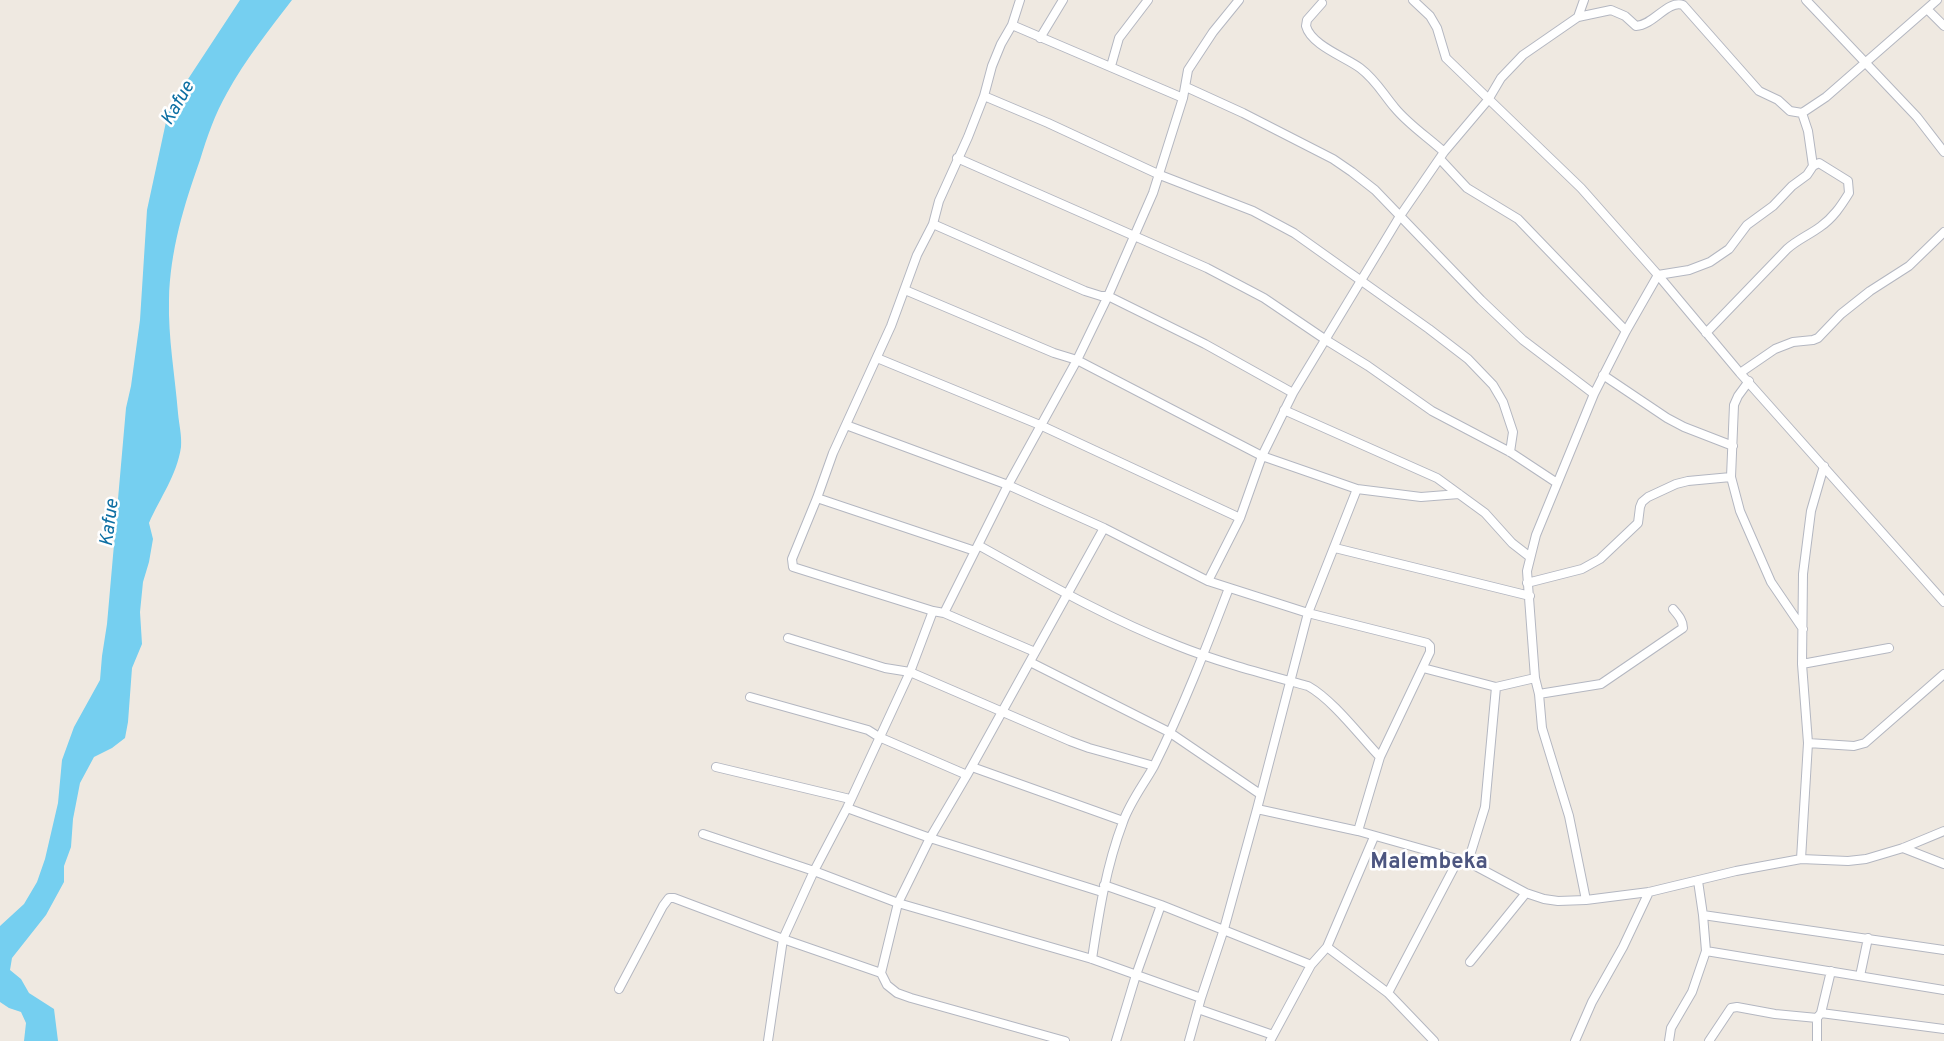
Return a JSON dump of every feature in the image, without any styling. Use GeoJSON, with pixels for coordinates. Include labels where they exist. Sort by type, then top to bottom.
{"type":"FeatureCollection","features":[{"type":"Feature","properties":{"kind":"street"},"geometry":{"type":"LineString","coordinates":[[1020,0],[1012,25],[1001,44],[968,137],[939,202],[933,224],[917,255],[877,358],[833,453],[792,559],[794,567],[944,613],[1035,652]]}},
{"type":"Feature","properties":{"kind":"street"},"geometry":{"type":"LineString","coordinates":[[1040,38],[1063,0]]}},
{"type":"Feature","properties":{"kind":"street"},"geometry":{"type":"LineString","coordinates":[[1111,66],[1119,38],[1148,0]]}},
{"type":"Feature","properties":{"kind":"street"},"geometry":{"type":"LineString","coordinates":[[944,613],[1008,485],[1076,360],[1108,296],[1160,175],[1186,87],[1188,70],[1239,0]]}},
{"type":"Feature","properties":{"kind":"street"},"geometry":{"type":"LineString","coordinates":[[1413,0],[1430,16],[1437,28],[1446,58],[1581,188],[1658,274],[1740,373],[1944,602]]}},
{"type":"Feature","properties":{"kind":"street"},"geometry":{"type":"LineString","coordinates":[[1578,17],[1584,0]]}},
{"type":"Feature","properties":{"kind":"street"},"geometry":{"type":"LineString","coordinates":[[1806,0],[1941,140],[1944,152]]}},
{"type":"Feature","properties":{"kind":"street"},"geometry":{"type":"LineString","coordinates":[[1208,581],[1240,518],[1262,456],[1284,410],[1361,279],[1400,216],[1442,156],[1488,100],[1501,78],[1523,55],[1578,17],[1611,10],[1625,16],[1636,26],[1640,26],[1649,23],[1674,3],[1680,3],[1759,91],[1778,100],[1790,111],[1802,113],[1826,97],[1937,0]]}},
{"type":"Feature","properties":{"kind":"street"},"geometry":{"type":"LineString","coordinates":[[1322,3],[1308,20],[1306,26],[1309,34],[1325,47],[1360,68],[1374,80],[1396,110],[1442,156],[1467,188],[1518,219],[1626,331]]}},
{"type":"Feature","properties":{"kind":"street"},"geometry":{"type":"LineString","coordinates":[[1926,9],[1944,26]]}},
{"type":"Feature","properties":{"kind":"street"},"geometry":{"type":"LineString","coordinates":[[1012,25],[1183,98]]}},
{"type":"Feature","properties":{"kind":"street"},"geometry":{"type":"LineString","coordinates":[[1186,87],[1243,113],[1333,159],[1375,190],[1481,300],[1523,340],[1594,394]]}},
{"type":"Feature","properties":{"kind":"street"},"geometry":{"type":"LineString","coordinates":[[984,96],[1048,123],[1160,175],[1253,211],[1294,233],[1361,279],[1468,359],[1493,385],[1503,402],[1513,432],[1510,452]]}},
{"type":"Feature","properties":{"kind":"street"},"geometry":{"type":"LineString","coordinates":[[1658,274],[1689,270],[1710,262],[1729,249],[1747,224],[1773,206],[1792,186],[1807,175],[1812,166],[1808,131],[1802,113]]}},
{"type":"Feature","properties":{"kind":"street"},"geometry":{"type":"LineString","coordinates":[[958,158],[1207,268],[1264,298],[1368,366],[1432,411],[1510,452],[1557,483]]}},
{"type":"Feature","properties":{"kind":"street"},"geometry":{"type":"LineString","coordinates":[[1706,333],[1787,249],[1798,239],[1820,227],[1837,212],[1849,193],[1848,181],[1819,163],[1812,166]]}},
{"type":"Feature","properties":{"kind":"street"},"geometry":{"type":"LineString","coordinates":[[933,224],[1085,291],[1108,296],[1205,344],[1293,393]]}},
{"type":"Feature","properties":{"kind":"street"},"geometry":{"type":"LineString","coordinates":[[1740,373],[1775,349],[1793,342],[1818,338],[1841,314],[1870,291],[1909,266],[1944,232]]}},
{"type":"Feature","properties":{"kind":"street"},"geometry":{"type":"LineString","coordinates":[[1586,900],[1569,816],[1542,728],[1539,694],[1535,678],[1530,596],[1527,583],[1530,557],[1536,535],[1594,394],[1658,274]]}},
{"type":"Feature","properties":{"kind":"street"},"geometry":{"type":"LineString","coordinates":[[905,290],[1054,353],[1076,360],[1262,456],[1357,489],[1421,497],[1459,494]]}},
{"type":"Feature","properties":{"kind":"street"},"geometry":{"type":"LineString","coordinates":[[877,358],[1040,425],[1240,518]]}},
{"type":"Feature","properties":{"kind":"street"},"geometry":{"type":"LineString","coordinates":[[1603,375],[1684,427],[1733,446]]}},
{"type":"Feature","properties":{"kind":"street"},"geometry":{"type":"LineString","coordinates":[[1749,381],[1738,396],[1732,414],[1733,446],[1731,477],[1740,511],[1771,582],[1803,629]]}},
{"type":"Feature","properties":{"kind":"street"},"geometry":{"type":"LineString","coordinates":[[1284,410],[1436,478],[1485,513],[1512,543],[1530,557]]}},
{"type":"Feature","properties":{"kind":"street"},"geometry":{"type":"LineString","coordinates":[[846,425],[1008,485],[1104,528],[1208,581],[1308,613],[1426,642],[1430,646],[1430,652],[1380,757],[1358,831]]}},
{"type":"Feature","properties":{"kind":"street"},"geometry":{"type":"LineString","coordinates":[[1800,859],[1808,744],[1802,664],[1803,574],[1811,511],[1824,466]]}},
{"type":"Feature","properties":{"kind":"street"},"geometry":{"type":"LineString","coordinates":[[1527,583],[1582,568],[1600,559],[1638,523],[1640,507],[1642,502],[1648,497],[1682,482],[1731,477]]}},
{"type":"Feature","properties":{"kind":"street"},"geometry":{"type":"LineString","coordinates":[[1189,1041],[1224,929],[1308,613],[1357,489]]}},
{"type":"Feature","properties":{"kind":"street"},"geometry":{"type":"LineString","coordinates":[[817,498],[976,548],[1068,595],[1175,645],[1308,686],[1317,691],[1380,757]]}},
{"type":"Feature","properties":{"kind":"street"},"geometry":{"type":"LineString","coordinates":[[1064,1041],[897,993],[887,985],[881,973],[898,903],[930,838],[972,767],[1104,528]]}},
{"type":"Feature","properties":{"kind":"street"},"geometry":{"type":"LineString","coordinates":[[1335,548],[1530,596]]}},
{"type":"Feature","properties":{"kind":"street"},"geometry":{"type":"LineString","coordinates":[[1092,959],[1103,888],[1123,820],[1154,766],[1230,588]]}},
{"type":"Feature","properties":{"kind":"street"},"geometry":{"type":"LineString","coordinates":[[1539,694],[1590,686],[1610,679],[1682,628],[1681,619],[1673,609]]}},
{"type":"Feature","properties":{"kind":"street"},"geometry":{"type":"LineString","coordinates":[[768,1041],[783,939],[814,871],[847,808],[878,737],[910,672],[933,611]]}},
{"type":"Feature","properties":{"kind":"street"},"geometry":{"type":"LineString","coordinates":[[788,638],[885,668],[910,672],[1090,748],[1154,766]]}},
{"type":"Feature","properties":{"kind":"street"},"geometry":{"type":"LineString","coordinates":[[1802,664],[1889,648]]}},
{"type":"Feature","properties":{"kind":"street"},"geometry":{"type":"LineString","coordinates":[[1030,662],[1169,732],[1260,794]]}},
{"type":"Feature","properties":{"kind":"street"},"geometry":{"type":"LineString","coordinates":[[1423,668],[1496,687],[1535,678]]}},
{"type":"Feature","properties":{"kind":"street"},"geometry":{"type":"LineString","coordinates":[[1808,744],[1854,746],[1866,743],[1944,674]]}},
{"type":"Feature","properties":{"kind":"street"},"geometry":{"type":"LineString","coordinates":[[1468,862],[1485,807],[1496,687]]}},
{"type":"Feature","properties":{"kind":"street"},"geometry":{"type":"LineString","coordinates":[[750,697],[868,730],[878,737],[967,775]]}},
{"type":"Feature","properties":{"kind":"street"},"geometry":{"type":"LineString","coordinates":[[716,767],[850,799]]}},
{"type":"Feature","properties":{"kind":"street"},"geometry":{"type":"LineString","coordinates":[[972,767],[1123,820]]}},
{"type":"Feature","properties":{"kind":"street"},"geometry":{"type":"LineString","coordinates":[[847,808],[930,838],[1161,904],[1311,965]]}},
{"type":"Feature","properties":{"kind":"street"},"geometry":{"type":"LineString","coordinates":[[1257,809],[1358,831],[1468,862],[1526,893],[1558,901],[1586,900],[1649,892],[1736,871],[1800,859],[1848,861],[1866,859],[1903,848],[1944,831]]}},
{"type":"Feature","properties":{"kind":"street"},"geometry":{"type":"LineString","coordinates":[[703,834],[814,871],[898,903],[1092,959],[1201,998]]}},
{"type":"Feature","properties":{"kind":"street"},"geometry":{"type":"LineString","coordinates":[[1198,1009],[1272,1038],[1311,965],[1327,947],[1374,837]]}},
{"type":"Feature","properties":{"kind":"street"},"geometry":{"type":"LineString","coordinates":[[1903,848],[1944,864]]}},
{"type":"Feature","properties":{"kind":"street"},"geometry":{"type":"LineString","coordinates":[[1388,993],[1458,860]]}},
{"type":"Feature","properties":{"kind":"street"},"geometry":{"type":"LineString","coordinates":[[1669,1041],[1671,1028],[1692,992],[1706,951],[1698,881]]}},
{"type":"Feature","properties":{"kind":"street"},"geometry":{"type":"LineString","coordinates":[[1575,1041],[1592,1002],[1623,947],[1649,892]]}},
{"type":"Feature","properties":{"kind":"street"},"geometry":{"type":"LineString","coordinates":[[1470,962],[1526,893]]}},
{"type":"Feature","properties":{"kind":"street"},"geometry":{"type":"LineString","coordinates":[[620,989],[663,906],[670,898],[881,973]]}},
{"type":"Feature","properties":{"kind":"street"},"geometry":{"type":"LineString","coordinates":[[1116,1041],[1161,904]]}},
{"type":"Feature","properties":{"kind":"street"},"geometry":{"type":"LineString","coordinates":[[1703,915],[1944,950]]}},
{"type":"Feature","properties":{"kind":"street"},"geometry":{"type":"LineString","coordinates":[[1860,976],[1868,938]]}},
{"type":"Feature","properties":{"kind":"street"},"geometry":{"type":"LineString","coordinates":[[1327,947],[1388,993],[1434,1041]]}},
{"type":"Feature","properties":{"kind":"street"},"geometry":{"type":"LineString","coordinates":[[1706,951],[1944,990]]}},
{"type":"Feature","properties":{"kind":"street"},"geometry":{"type":"LineString","coordinates":[[1817,1041],[1819,1016],[1831,971]]}},
{"type":"Feature","properties":{"kind":"street"},"geometry":{"type":"LineString","coordinates":[[1709,1041],[1731,1008],[1737,1007],[1775,1014],[1819,1016],[1944,1029]]}},
{"type":"Feature","properties":{"kind":"water","name":"Kafue"},"geometry":{"type":"Polygon","coordinates":[[[240,0],[292,0],[249,57],[215,117],[179,228],[172,264],[169,314],[181,447],[172,477],[149,523],[153,539],[143,582],[140,612],[142,644],[132,668],[125,738],[112,748],[94,757],[80,783],[73,819],[71,847],[64,866],[64,882],[46,915],[12,958],[10,970],[21,979],[29,993],[54,1009],[58,1041],[24,1041],[26,1023],[21,1012],[9,1008],[0,1002],[0,926],[24,904],[37,882],[45,859],[58,803],[62,760],[74,727],[100,680],[107,624],[126,408],[140,320],[147,210],[169,108],[240,0]]]}},
{"type":"Feature","properties":{"kind":"district","name":"Malembeka"},"geometry":{"type":"Point","coordinates":[1429,864]}}]}
